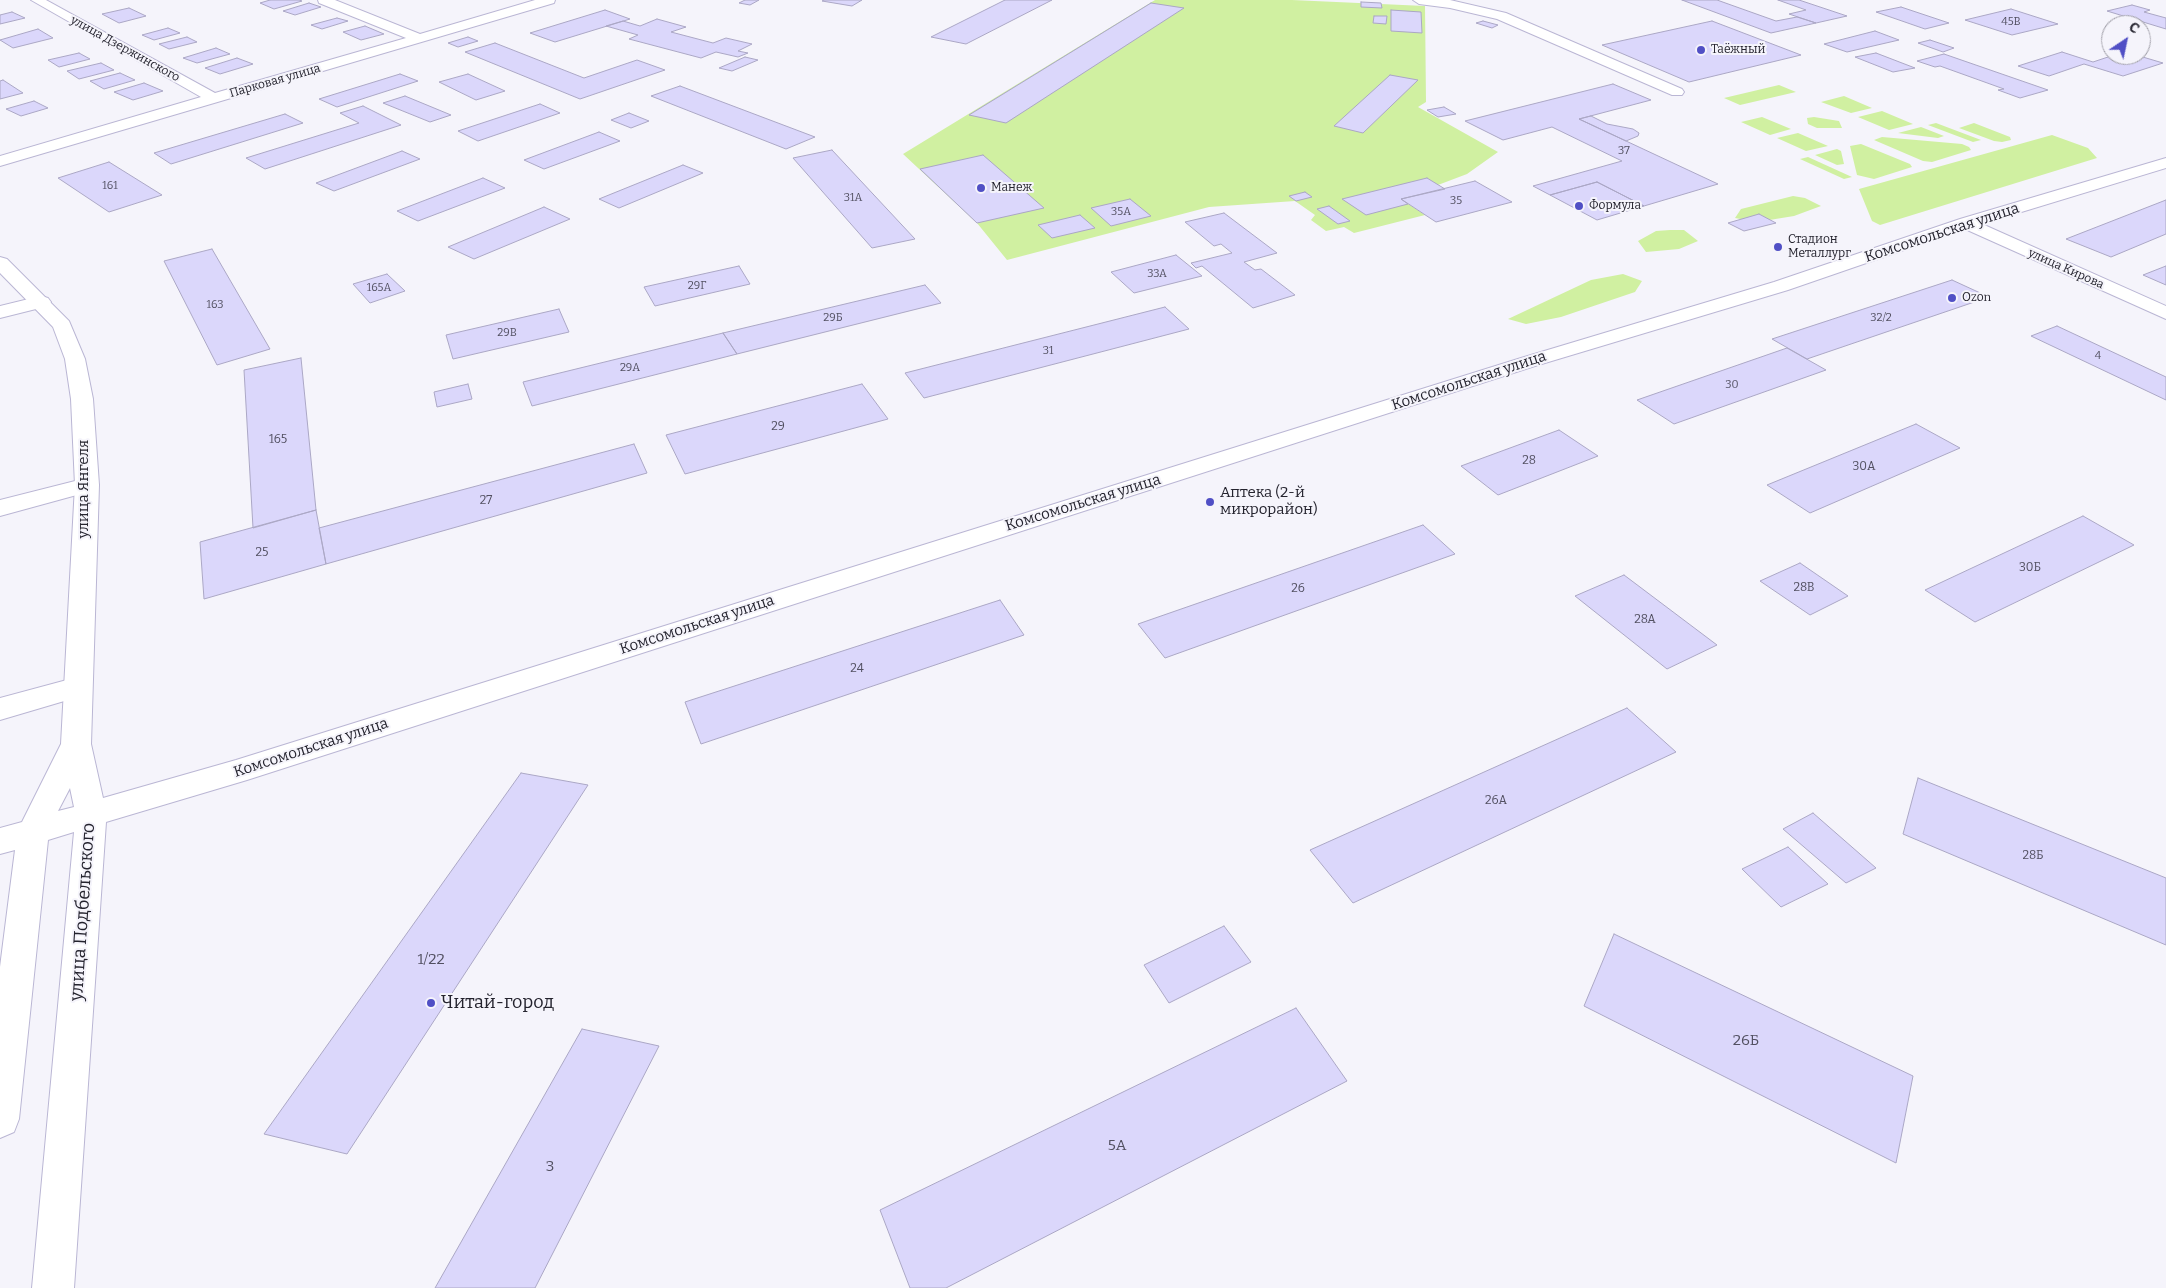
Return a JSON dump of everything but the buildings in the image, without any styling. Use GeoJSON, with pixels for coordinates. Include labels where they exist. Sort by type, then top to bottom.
{"type":"FeatureCollection","features":[{"type":"Feature","properties":{"kind":"main road","name":"улица Дзержинского"},"geometry":{"type":"LineString","coordinates":[[37,0],[213,98]]}},
{"type":"Feature","properties":{"kind":"main road"},"geometry":{"type":"LineString","coordinates":[[324,0],[419,38]]}},
{"type":"Feature","properties":{"kind":"main road","name":"Парковая улица"},"geometry":{"type":"LineString","coordinates":[[0,161],[549,0]]}},
{"type":"Feature","properties":{"kind":"main road"},"geometry":{"type":"LineString","coordinates":[[1419,0],[1450,4],[1501,16],[1677,92]]}},
{"type":"Feature","properties":{"kind":"main road"},"geometry":{"type":"LineString","coordinates":[[1510,33],[1534,29]]}},
{"type":"Feature","properties":{"kind":"main road","name":"Комсомольская улица"},"geometry":{"type":"LineString","coordinates":[[0,842],[236,772],[1519,365],[1781,286],[1966,224],[2166,163]]}},
{"type":"Feature","properties":{"kind":"main road","name":"улица Кирова"},"geometry":{"type":"LineString","coordinates":[[1966,224],[2166,313]]}},
{"type":"Feature","properties":{"kind":"main road","name":"улица Янгеля"},"geometry":{"type":"LineString","coordinates":[[0,263],[62,325],[75,359],[82,399],[87,485],[76,744]]}},
{"type":"Feature","properties":{"kind":"main road"},"geometry":{"type":"LineString","coordinates":[[0,312],[41,302]]}},
{"type":"Feature","properties":{"kind":"main road"},"geometry":{"type":"LineString","coordinates":[[0,508],[87,485]]}},
{"type":"Feature","properties":{"kind":"main road"},"geometry":{"type":"LineString","coordinates":[[0,709],[78,687]]}},
{"type":"Feature","properties":{"kind":"main road"},"geometry":{"type":"LineString","coordinates":[[0,1119],[33,831],[76,744]]}},
{"type":"Feature","properties":{"kind":"main road","name":"улица Подбельского"},"geometry":{"type":"LineString","coordinates":[[53,1288],[91,816],[76,744]]}},
{"type":"Feature","properties":{"kind":"green space"},"geometry":{"type":"Polygon","coordinates":[[[1155,0],[1292,0],[1425,6],[1426,102],[1418,107],[1498,152],[1467,174],[1401,199],[1425,215],[1354,233],[1344,227],[1326,231],[1311,220],[1315,215],[1295,201],[1209,207],[1007,260],[977,223],[903,154],[1155,0]]]}},
{"type":"Feature","properties":{"kind":"green space"},"geometry":{"type":"Polygon","coordinates":[[[1779,85],[1796,92],[1740,105],[1724,98],[1779,85]]]}},
{"type":"Feature","properties":{"kind":"green space"},"geometry":{"type":"Polygon","coordinates":[[[1844,96],[1872,108],[1851,113],[1821,102],[1844,96]]]}},
{"type":"Feature","properties":{"kind":"green space"},"geometry":{"type":"Polygon","coordinates":[[[1882,111],[1913,124],[1889,130],[1858,117],[1882,111]]]}},
{"type":"Feature","properties":{"kind":"green space"},"geometry":{"type":"Polygon","coordinates":[[[1762,117],[1791,129],[1770,135],[1741,122],[1762,117]]]}},
{"type":"Feature","properties":{"kind":"green space"},"geometry":{"type":"Polygon","coordinates":[[[1814,117],[1839,121],[1842,128],[1817,128],[1808,124],[1807,118],[1814,117]]]}},
{"type":"Feature","properties":{"kind":"green space"},"geometry":{"type":"Polygon","coordinates":[[[1936,123],[1981,140],[1973,142],[1928,125],[1936,123]]]}},
{"type":"Feature","properties":{"kind":"green space"},"geometry":{"type":"Polygon","coordinates":[[[1974,123],[2010,137],[2011,140],[1994,141],[1959,128],[1974,123]]]}},
{"type":"Feature","properties":{"kind":"green space"},"geometry":{"type":"Polygon","coordinates":[[[1921,127],[1944,136],[1938,138],[1898,133],[1921,127]]]}},
{"type":"Feature","properties":{"kind":"green space"},"geometry":{"type":"Polygon","coordinates":[[[1798,133],[1828,146],[1806,151],[1777,138],[1798,133]]]}},
{"type":"Feature","properties":{"kind":"green space"},"geometry":{"type":"Polygon","coordinates":[[[2052,135],[2088,148],[2097,158],[1880,225],[1872,221],[1859,189],[2052,135]]]}},
{"type":"Feature","properties":{"kind":"green space"},"geometry":{"type":"Polygon","coordinates":[[[1882,137],[1962,144],[1971,150],[1932,162],[1923,161],[1874,140],[1882,137]]]}},
{"type":"Feature","properties":{"kind":"green space"},"geometry":{"type":"Polygon","coordinates":[[[1861,144],[1910,164],[1912,167],[1874,179],[1857,175],[1850,146],[1861,144]]]}},
{"type":"Feature","properties":{"kind":"green space"},"geometry":{"type":"Polygon","coordinates":[[[1837,149],[1841,151],[1844,164],[1837,165],[1815,155],[1837,149]]]}},
{"type":"Feature","properties":{"kind":"green space"},"geometry":{"type":"Polygon","coordinates":[[[1808,157],[1852,177],[1844,179],[1800,159],[1808,157]]]}},
{"type":"Feature","properties":{"kind":"green space"},"geometry":{"type":"Polygon","coordinates":[[[1793,196],[1805,198],[1821,206],[1794,216],[1757,222],[1735,218],[1741,209],[1793,196]]]}},
{"type":"Feature","properties":{"kind":"green space"},"geometry":{"type":"Polygon","coordinates":[[[1684,230],[1698,241],[1679,249],[1646,252],[1638,241],[1656,231],[1684,230]]]}},
{"type":"Feature","properties":{"kind":"green space"},"geometry":{"type":"Polygon","coordinates":[[[1623,274],[1642,281],[1635,292],[1561,317],[1526,324],[1508,319],[1591,280],[1623,274]]]}},
{"type":"Feature","properties":{"kind":"place","name":"Таёжный"},"geometry":{"type":"Point","coordinates":[1701,50]}},
{"type":"Feature","properties":{"kind":"place","name":"Манеж"},"geometry":{"type":"Point","coordinates":[981,188]}},
{"type":"Feature","properties":{"kind":"place","name":"Формула"},"geometry":{"type":"Point","coordinates":[1579,206]}},
{"type":"Feature","properties":{"kind":"place","name":"Стадион Металлург"},"geometry":{"type":"Point","coordinates":[1778,247]}},
{"type":"Feature","properties":{"kind":"place","name":"Ozon"},"geometry":{"type":"Point","coordinates":[1952,298]}},
{"type":"Feature","properties":{"kind":"place","name":"Аптека (2-й микрорайон)"},"geometry":{"type":"Point","coordinates":[1210,502]}},
{"type":"Feature","properties":{"kind":"place","name":"Читай-город"},"geometry":{"type":"Point","coordinates":[431,1003]}}]}
